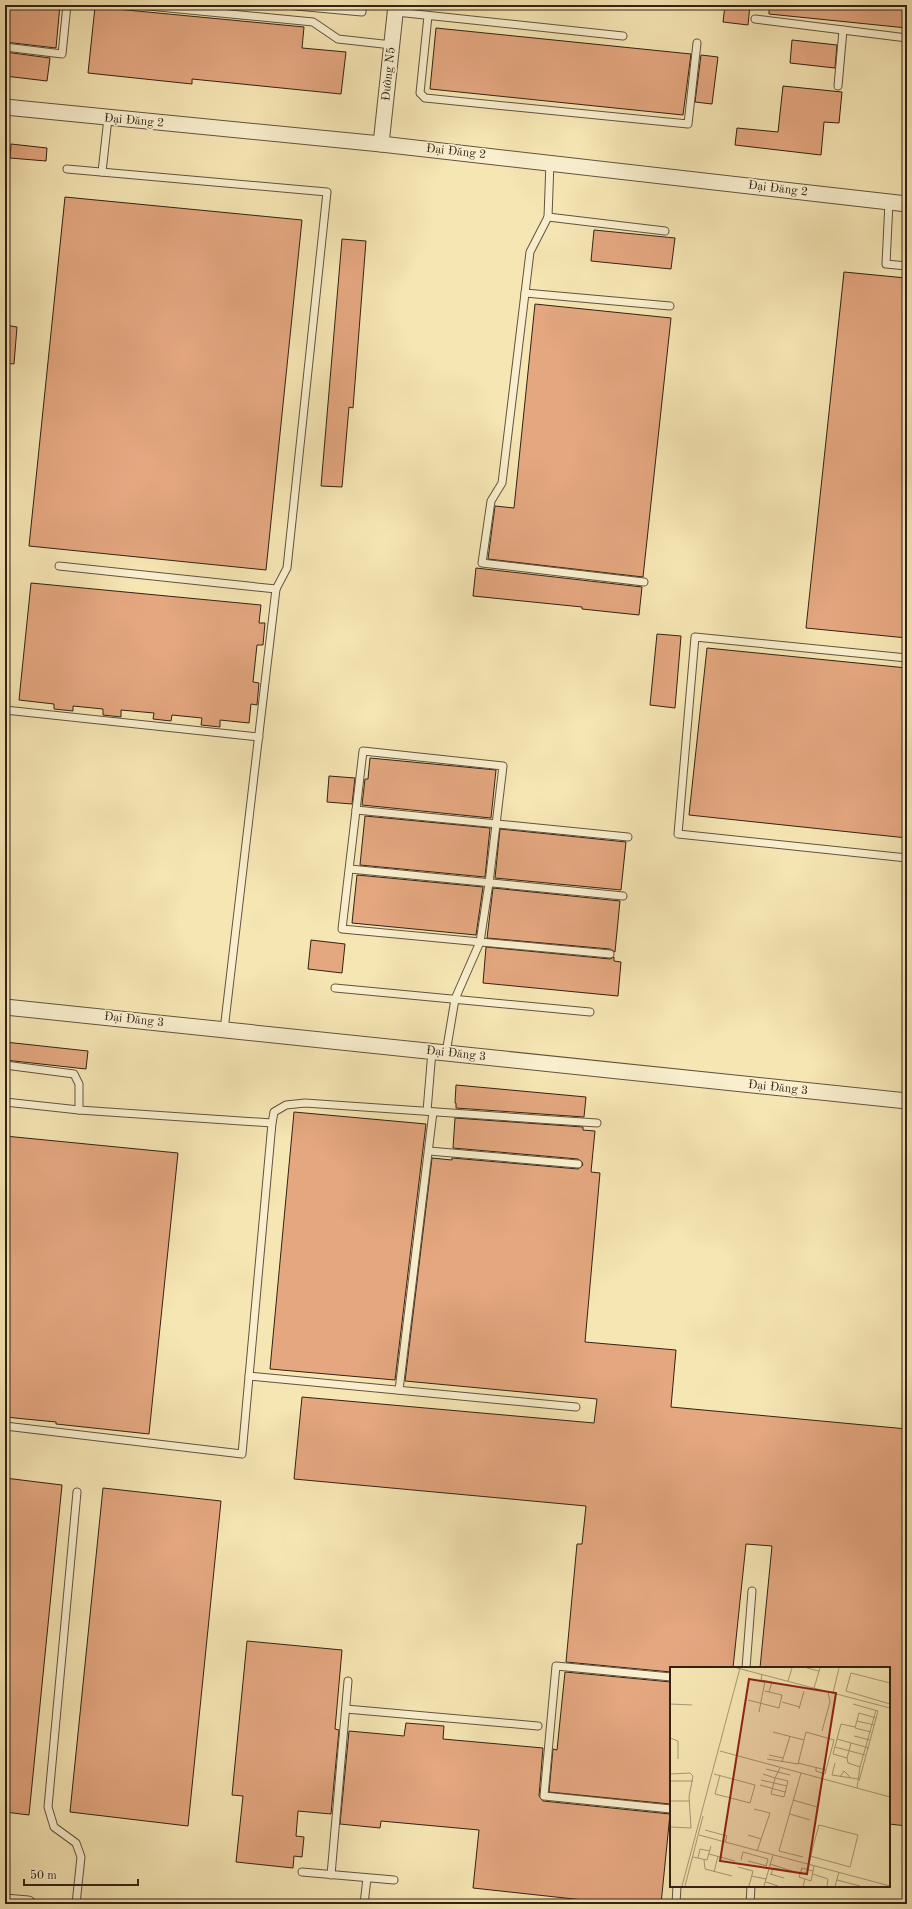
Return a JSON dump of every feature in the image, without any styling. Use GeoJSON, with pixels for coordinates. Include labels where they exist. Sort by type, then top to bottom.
{"type":"FeatureCollection","features":[{"type":"Feature","properties":{"kind":"street","name":"Đường N5"},"geometry":{"type":"LineString","coordinates":[[381,144],[396,9]]}},
{"type":"Feature","properties":{"kind":"street","name":"Đại Đăng 2"},"geometry":{"type":"LineString","coordinates":[[5,107],[550,162],[907,204]]}},
{"type":"Feature","properties":{"kind":"street","name":"Đại Đăng 3"},"geometry":{"type":"LineString","coordinates":[[5,1007],[907,1101]]}},
{"type":"Feature","properties":{"kind":"street"},"geometry":{"type":"LineString","coordinates":[[5,1902],[28,1904]]}},
{"type":"Feature","properties":{"kind":"lane"},"geometry":{"type":"LineString","coordinates":[[5,47],[62,54],[67,5]]}},
{"type":"Feature","properties":{"kind":"lane"},"geometry":{"type":"LineString","coordinates":[[138,5],[313,22],[338,39],[392,45]]}},
{"type":"Feature","properties":{"kind":"lane"},"geometry":{"type":"LineString","coordinates":[[285,5],[362,12],[362,5]]}},
{"type":"Feature","properties":{"kind":"lane"},"geometry":{"type":"LineString","coordinates":[[396,9],[428,16],[623,36]]}},
{"type":"Feature","properties":{"kind":"lane"},"geometry":{"type":"LineString","coordinates":[[428,16],[420,93],[425,98],[432,99],[688,124],[697,43]]}},
{"type":"Feature","properties":{"kind":"lane"},"geometry":{"type":"LineString","coordinates":[[755,19],[907,38]]}},
{"type":"Feature","properties":{"kind":"lane"},"geometry":{"type":"LineString","coordinates":[[838,86],[843,30]]}},
{"type":"Feature","properties":{"kind":"lane"},"geometry":{"type":"LineString","coordinates":[[102,172],[108,118]]}},
{"type":"Feature","properties":{"kind":"lane"},"geometry":{"type":"LineString","coordinates":[[550,162],[548,217],[530,252],[502,483],[491,501],[482,563],[644,582]]}},
{"type":"Feature","properties":{"kind":"lane"},"geometry":{"type":"LineString","coordinates":[[67,169],[327,192],[287,568],[276,589],[224,1030]]}},
{"type":"Feature","properties":{"kind":"lane"},"geometry":{"type":"LineString","coordinates":[[889,202],[886,264],[907,266]]}},
{"type":"Feature","properties":{"kind":"lane"},"geometry":{"type":"LineString","coordinates":[[548,217],[665,231]]}},
{"type":"Feature","properties":{"kind":"lane"},"geometry":{"type":"LineString","coordinates":[[525,292],[670,306]]}},
{"type":"Feature","properties":{"kind":"lane"},"geometry":{"type":"LineString","coordinates":[[59,566],[276,589]]}},
{"type":"Feature","properties":{"kind":"lane"},"geometry":{"type":"LineString","coordinates":[[907,658],[695,637],[678,834],[907,858]]}},
{"type":"Feature","properties":{"kind":"lane"},"geometry":{"type":"LineString","coordinates":[[5,710],[259,737]]}},
{"type":"Feature","properties":{"kind":"lane"},"geometry":{"type":"LineString","coordinates":[[399,1390],[429,1151],[430,1111],[439,1052],[455,999],[480,942],[489,883],[503,766],[363,751],[342,929],[480,942],[610,954]]}},
{"type":"Feature","properties":{"kind":"lane"},"geometry":{"type":"LineString","coordinates":[[356,810],[628,837]]}},
{"type":"Feature","properties":{"kind":"lane"},"geometry":{"type":"LineString","coordinates":[[350,869],[622,896]]}},
{"type":"Feature","properties":{"kind":"lane"},"geometry":{"type":"LineString","coordinates":[[335,988],[590,1012]]}},
{"type":"Feature","properties":{"kind":"lane"},"geometry":{"type":"LineString","coordinates":[[5,1065],[74,1074],[79,1084],[79,1110]]}},
{"type":"Feature","properties":{"kind":"lane"},"geometry":{"type":"LineString","coordinates":[[5,1102],[79,1110],[272,1123]]}},
{"type":"Feature","properties":{"kind":"lane"},"geometry":{"type":"LineString","coordinates":[[5,1426],[242,1454],[272,1123],[274,1112],[286,1105],[305,1102],[597,1123]]}},
{"type":"Feature","properties":{"kind":"lane"},"geometry":{"type":"LineString","coordinates":[[429,1151],[578,1164]]}},
{"type":"Feature","properties":{"kind":"lane"},"geometry":{"type":"LineString","coordinates":[[249,1376],[576,1408]]}},
{"type":"Feature","properties":{"kind":"lane"},"geometry":{"type":"LineString","coordinates":[[76,1904],[81,1857],[76,1843],[54,1827],[48,1807],[77,1492]]}},
{"type":"Feature","properties":{"kind":"lane"},"geometry":{"type":"LineString","coordinates":[[746,1667],[752,1591]]}},
{"type":"Feature","properties":{"kind":"lane"},"geometry":{"type":"LineString","coordinates":[[670,1677],[556,1666],[544,1796],[670,1808]]}},
{"type":"Feature","properties":{"kind":"lane"},"geometry":{"type":"LineString","coordinates":[[331,1875],[348,1681]]}},
{"type":"Feature","properties":{"kind":"lane"},"geometry":{"type":"LineString","coordinates":[[346,1709],[538,1726]]}},
{"type":"Feature","properties":{"kind":"lane"},"geometry":{"type":"LineString","coordinates":[[302,1872],[394,1880]]}},
{"type":"Feature","properties":{"kind":"lane"},"geometry":{"type":"LineString","coordinates":[[364,1904],[366,1878]]}},
{"type":"Feature","properties":{"kind":"lane"},"geometry":{"type":"LineString","coordinates":[[676,1904],[677,1887]]}},
{"type":"Feature","properties":{"kind":"lane"},"geometry":{"type":"LineString","coordinates":[[750,1904],[751,1887]]}},
{"type":"Feature","properties":{"kind":"building"},"geometry":{"type":"Polygon","coordinates":[[[5,5],[60,5],[56,48],[5,42],[5,5]]]}},
{"type":"Feature","properties":{"kind":"building"},"geometry":{"type":"Polygon","coordinates":[[[725,5],[750,5],[748,25],[723,22],[725,5]]]}},
{"type":"Feature","properties":{"kind":"building"},"geometry":{"type":"Polygon","coordinates":[[[769,5],[907,5],[907,28],[769,14],[769,5]]]}},
{"type":"Feature","properties":{"kind":"building"},"geometry":{"type":"Polygon","coordinates":[[[95,7],[304,27],[302,48],[346,52],[341,94],[192,79],[192,84],[88,73],[95,7]]]}},
{"type":"Feature","properties":{"kind":"building"},"geometry":{"type":"Polygon","coordinates":[[[436,28],[691,54],[683,115],[430,89],[436,28]]]}},
{"type":"Feature","properties":{"kind":"building"},"geometry":{"type":"Polygon","coordinates":[[[792,40],[837,45],[835,68],[790,63],[792,40]]]}},
{"type":"Feature","properties":{"kind":"building"},"geometry":{"type":"Polygon","coordinates":[[[5,52],[50,58],[47,81],[5,76],[5,52]]]}},
{"type":"Feature","properties":{"kind":"building"},"geometry":{"type":"Polygon","coordinates":[[[701,55],[718,57],[712,104],[695,102],[701,55]]]}},
{"type":"Feature","properties":{"kind":"building"},"geometry":{"type":"Polygon","coordinates":[[[783,86],[842,92],[839,123],[824,122],[821,155],[735,145],[737,128],[778,132],[783,86]]]}},
{"type":"Feature","properties":{"kind":"building"},"geometry":{"type":"Polygon","coordinates":[[[11,144],[47,148],[46,161],[10,158],[11,144]]]}},
{"type":"Feature","properties":{"kind":"building"},"geometry":{"type":"Polygon","coordinates":[[[65,197],[302,220],[266,570],[29,546],[65,197]]]}},
{"type":"Feature","properties":{"kind":"building"},"geometry":{"type":"Polygon","coordinates":[[[594,230],[675,238],[671,269],[591,261],[594,230]]]}},
{"type":"Feature","properties":{"kind":"building"},"geometry":{"type":"Polygon","coordinates":[[[342,239],[366,241],[353,408],[349,407],[342,487],[321,486],[342,239]]]}},
{"type":"Feature","properties":{"kind":"building"},"geometry":{"type":"Polygon","coordinates":[[[844,272],[906,278],[904,292],[907,292],[907,638],[806,628],[844,272]]]}},
{"type":"Feature","properties":{"kind":"building"},"geometry":{"type":"Polygon","coordinates":[[[535,304],[671,318],[643,577],[488,559],[495,506],[514,508],[535,304]]]}},
{"type":"Feature","properties":{"kind":"building"},"geometry":{"type":"Polygon","coordinates":[[[5,325],[17,327],[14,364],[5,363],[5,325]]]}},
{"type":"Feature","properties":{"kind":"building"},"geometry":{"type":"Polygon","coordinates":[[[476,568],[642,587],[639,615],[582,609],[582,607],[473,596],[476,568]]]}},
{"type":"Feature","properties":{"kind":"building"},"geometry":{"type":"Polygon","coordinates":[[[31,583],[261,605],[259,623],[265,623],[263,645],[257,645],[253,682],[259,683],[257,705],[251,704],[249,723],[220,720],[220,727],[201,725],[202,718],[172,715],[171,721],[153,719],[154,713],[121,710],[121,717],[103,715],[103,709],[73,706],[73,711],[54,709],[54,704],[19,700],[31,583]]]}},
{"type":"Feature","properties":{"kind":"building"},"geometry":{"type":"Polygon","coordinates":[[[657,634],[681,636],[675,708],[650,705],[657,634]]]}},
{"type":"Feature","properties":{"kind":"building"},"geometry":{"type":"Polygon","coordinates":[[[707,648],[907,668],[907,838],[689,815],[707,648]]]}},
{"type":"Feature","properties":{"kind":"building"},"geometry":{"type":"Polygon","coordinates":[[[370,758],[496,770],[491,818],[362,805],[365,779],[368,779],[370,758]]]}},
{"type":"Feature","properties":{"kind":"building"},"geometry":{"type":"Polygon","coordinates":[[[329,776],[355,778],[352,804],[327,802],[329,776]]]}},
{"type":"Feature","properties":{"kind":"building"},"geometry":{"type":"Polygon","coordinates":[[[365,816],[490,828],[485,877],[360,865],[365,816]]]}},
{"type":"Feature","properties":{"kind":"building"},"geometry":{"type":"Polygon","coordinates":[[[500,829],[626,842],[621,890],[495,878],[500,829]]]}},
{"type":"Feature","properties":{"kind":"building"},"geometry":{"type":"Polygon","coordinates":[[[357,875],[483,887],[476,935],[352,923],[357,875]]]}},
{"type":"Feature","properties":{"kind":"building"},"geometry":{"type":"Polygon","coordinates":[[[493,888],[620,901],[615,952],[610,949],[487,938],[493,888]]]}},
{"type":"Feature","properties":{"kind":"building"},"geometry":{"type":"Polygon","coordinates":[[[311,940],[345,944],[342,973],[308,969],[311,940]]]}},
{"type":"Feature","properties":{"kind":"building"},"geometry":{"type":"Polygon","coordinates":[[[486,947],[610,959],[614,957],[614,961],[621,962],[618,996],[483,983],[486,947]]]}},
{"type":"Feature","properties":{"kind":"building"},"geometry":{"type":"Polygon","coordinates":[[[5,1042],[88,1051],[86,1069],[5,1060],[5,1042]]]}},
{"type":"Feature","properties":{"kind":"building"},"geometry":{"type":"Polygon","coordinates":[[[456,1085],[586,1097],[584,1117],[456,1108],[456,1085]]]}},
{"type":"Feature","properties":{"kind":"building"},"geometry":{"type":"Polygon","coordinates":[[[294,1112],[426,1124],[395,1380],[270,1369],[294,1112]]]}},
{"type":"Feature","properties":{"kind":"building"},"geometry":{"type":"Polygon","coordinates":[[[455,1118],[583,1127],[583,1130],[595,1131],[591,1172],[600,1173],[585,1342],[676,1350],[671,1407],[907,1429],[907,1826],[890,1824],[890,1667],[760,1667],[772,1546],[746,1544],[733,1667],[670,1667],[670,1672],[566,1662],[577,1544],[582,1544],[586,1506],[294,1479],[302,1397],[594,1423],[597,1399],[405,1381],[432,1158],[452,1160],[452,1158],[578,1169],[583,1165],[578,1159],[453,1148],[455,1118]]]}},
{"type":"Feature","properties":{"kind":"building"},"geometry":{"type":"Polygon","coordinates":[[[5,1136],[178,1153],[149,1434],[5,1417],[5,1136]]]}},
{"type":"Feature","properties":{"kind":"building"},"geometry":{"type":"Polygon","coordinates":[[[5,1478],[62,1485],[29,1815],[5,1812],[5,1478]]]}},
{"type":"Feature","properties":{"kind":"building"},"geometry":{"type":"Polygon","coordinates":[[[103,1488],[221,1501],[188,1826],[70,1812],[103,1488]]]}},
{"type":"Feature","properties":{"kind":"building"},"geometry":{"type":"Polygon","coordinates":[[[247,1641],[342,1650],[335,1729],[339,1730],[331,1814],[298,1811],[296,1836],[304,1837],[302,1857],[294,1856],[293,1868],[236,1862],[243,1796],[232,1795],[247,1641]]]}},
{"type":"Feature","properties":{"kind":"building"},"geometry":{"type":"Polygon","coordinates":[[[565,1672],[670,1682],[670,1804],[549,1792],[553,1749],[557,1750],[565,1672]]]}},
{"type":"Feature","properties":{"kind":"building"},"geometry":{"type":"Polygon","coordinates":[[[406,1723],[444,1726],[443,1739],[543,1748],[539,1796],[543,1801],[670,1814],[661,1904],[620,1904],[473,1888],[479,1830],[381,1821],[380,1828],[340,1824],[349,1731],[404,1736],[406,1723]]]}}]}
